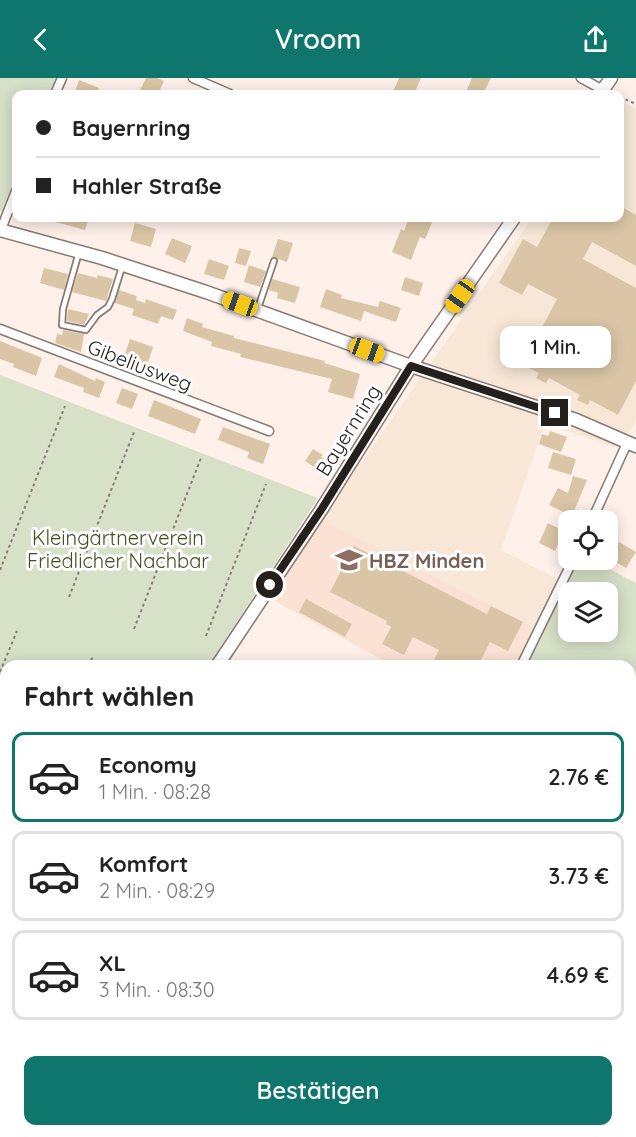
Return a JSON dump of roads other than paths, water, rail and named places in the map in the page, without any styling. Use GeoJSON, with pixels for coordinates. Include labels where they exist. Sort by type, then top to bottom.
{"type":"FeatureCollection","features":[{"type":"Feature","properties":{"kind":"street"},"geometry":{"type":"LineString","coordinates":[[193,78],[218,90]]}},
{"type":"Feature","properties":{"kind":"street"},"geometry":{"type":"LineString","coordinates":[[581,78],[599,90]]}},
{"type":"Feature","properties":{"kind":"street"},"geometry":{"type":"LineString","coordinates":[[12,201],[0,231],[122,265],[411,366],[576,420],[632,444],[597,510]]}},
{"type":"Feature","properties":{"kind":"street","name":"Bayernring"},"geometry":{"type":"LineString","coordinates":[[221,660],[321,510],[411,366],[511,222]]}},
{"type":"Feature","properties":{"kind":"street","name":"Gibeliusweg"},"geometry":{"type":"LineString","coordinates":[[0,329],[268,431]]}},
{"type":"Feature","properties":{"kind":"street"},"geometry":{"type":"LineString","coordinates":[[523,660],[568,570]]}},
{"type":"Feature","properties":{"kind":"lane"},"geometry":{"type":"LineString","coordinates":[[79,252],[63,309],[62,325],[86,330],[97,315],[108,307],[122,265]]}},
{"type":"Feature","properties":{"kind":"lane"},"geometry":{"type":"LineString","coordinates":[[257,311],[274,261]]}},
{"type":"Feature","properties":{"kind":"place","name":"HBZ Minden"},"geometry":{"type":"Point","coordinates":[349,560]}},
{"type":"Feature","properties":{"kind":"park label","name":"Kleingärtnerverein Friedlicher Nachbar"},"geometry":{"type":"Point","coordinates":[118,548]}}]}
